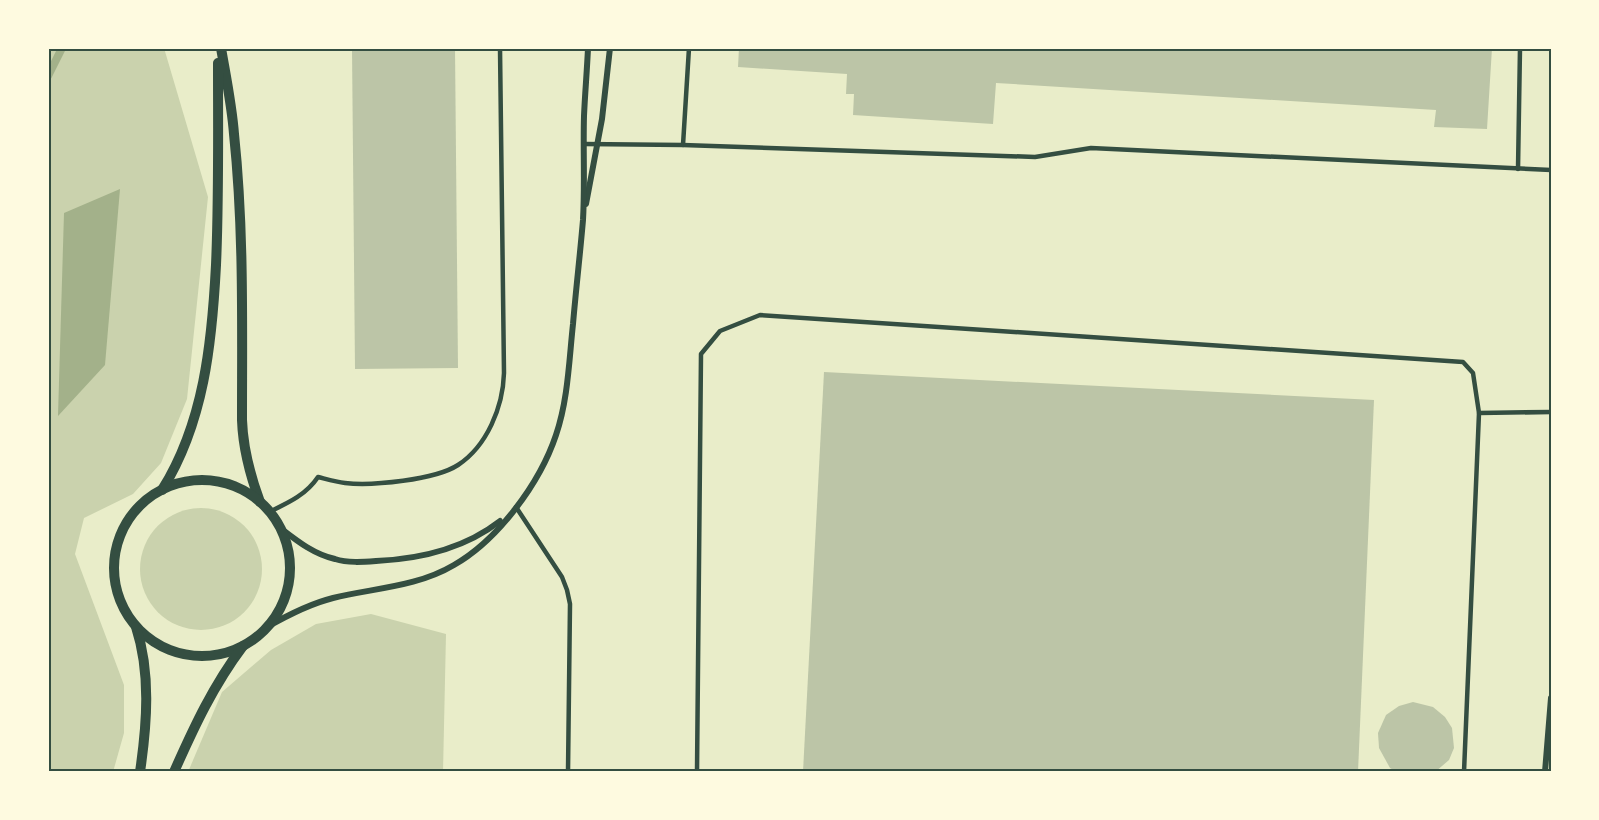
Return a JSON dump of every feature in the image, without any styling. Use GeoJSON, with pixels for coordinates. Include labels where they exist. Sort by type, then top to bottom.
{"type":"FeatureCollection","features":[{"type":"Feature","properties":{"kind":"street"},"geometry":{"type":"LineString","coordinates":[[162,490],[180,457],[192,426],[210,348],[218,207],[220,48]]}},
{"type":"Feature","properties":{"kind":"street"},"geometry":{"type":"LineString","coordinates":[[220,48],[234,133],[240,214],[243,280],[243,440],[249,469],[260,502]]}},
{"type":"Feature","properties":{"kind":"street"},"geometry":{"type":"LineString","coordinates":[[267,627],[315,604],[397,586],[437,574],[477,549],[516,507],[531,487],[557,434],[566,391],[583,219],[588,48]]}},
{"type":"Feature","properties":{"kind":"street"},"geometry":{"type":"LineString","coordinates":[[583,219],[598,143],[610,48]]}},
{"type":"Feature","properties":{"kind":"street"},"geometry":{"type":"LineString","coordinates":[[198,481],[213,481],[235,487],[260,502],[279,527],[290,561],[287,590],[276,616],[267,627],[244,645],[220,654],[204,656],[187,655],[163,647],[148,638],[136,627],[122,606],[117,590],[114,565],[117,548],[130,518],[141,505],[162,490],[198,481]]}},
{"type":"Feature","properties":{"kind":"street"},"geometry":{"type":"LineString","coordinates":[[279,527],[305,546],[336,560],[351,562],[409,559],[461,544],[491,528],[516,507]]}},
{"type":"Feature","properties":{"kind":"street"},"geometry":{"type":"LineString","coordinates":[[136,627],[146,674],[145,725],[140,772]]}},
{"type":"Feature","properties":{"kind":"street"},"geometry":{"type":"LineString","coordinates":[[174,772],[222,674],[244,645]]}},
{"type":"Feature","properties":{"kind":"street"},"geometry":{"type":"LineString","coordinates":[[1545,772],[1551,698]]}},
{"type":"Feature","properties":{"kind":"lane"},"geometry":{"type":"LineString","coordinates":[[269,512],[290,503],[312,486],[318,477],[343,483],[362,484],[431,476],[446,471],[459,464],[472,452],[494,420],[504,388],[500,48]]}},
{"type":"Feature","properties":{"kind":"lane"},"geometry":{"type":"LineString","coordinates":[[683,145],[689,48]]}},
{"type":"Feature","properties":{"kind":"lane"},"geometry":{"type":"LineString","coordinates":[[1518,169],[1520,48]]}},
{"type":"Feature","properties":{"kind":"lane"},"geometry":{"type":"LineString","coordinates":[[584,144],[683,145],[1035,157],[1091,148],[1551,170]]}},
{"type":"Feature","properties":{"kind":"lane"},"geometry":{"type":"LineString","coordinates":[[697,772],[701,354],[720,331],[760,315],[1463,362],[1473,373],[1479,413],[1464,772]]}},
{"type":"Feature","properties":{"kind":"lane"},"geometry":{"type":"LineString","coordinates":[[1479,413],[1551,412]]}},
{"type":"Feature","properties":{"kind":"lane"},"geometry":{"type":"LineString","coordinates":[[516,507],[561,577],[570,604],[568,772]]}},
{"type":"Feature","properties":{"kind":"shaded area"},"geometry":{"type":"Polygon","coordinates":[[[48,48],[164,48],[208,197],[187,399],[161,463],[133,494],[84,518],[75,554],[124,685],[124,733],[113,772],[48,772],[48,48]]]}},
{"type":"Feature","properties":{"kind":"shaded area"},"geometry":{"type":"Polygon","coordinates":[[[120,189],[105,365],[58,416],[64,213],[120,189]]]}},
{"type":"Feature","properties":{"kind":"shaded area"},"geometry":{"type":"Polygon","coordinates":[[[201,508],[224,512],[244,526],[258,546],[262,569],[258,592],[244,612],[224,626],[201,630],[178,626],[158,612],[144,592],[140,569],[144,546],[158,526],[178,512],[201,508]]]}},
{"type":"Feature","properties":{"kind":"shaded area"},"geometry":{"type":"Polygon","coordinates":[[[371,614],[446,634],[443,772],[188,772],[222,692],[271,650],[316,624],[371,614]]]}},
{"type":"Feature","properties":{"kind":"building"},"geometry":{"type":"Polygon","coordinates":[[[352,48],[455,48],[458,368],[355,369],[352,48]]]}},
{"type":"Feature","properties":{"kind":"building"},"geometry":{"type":"Polygon","coordinates":[[[739,48],[1492,48],[1487,129],[1434,127],[1436,110],[996,83],[993,124],[853,115],[854,94],[846,94],[847,74],[738,67],[739,48]]]}},
{"type":"Feature","properties":{"kind":"building"},"geometry":{"type":"Polygon","coordinates":[[[824,372],[1374,400],[1358,772],[803,772],[824,372]]]}},
{"type":"Feature","properties":{"kind":"building"},"geometry":{"type":"Polygon","coordinates":[[[1413,702],[1433,707],[1445,717],[1452,728],[1454,748],[1449,760],[1435,772],[1397,772],[1390,768],[1379,748],[1378,733],[1386,715],[1399,706],[1413,702]]]}},
{"type":"Feature","properties":{"kind":"waterway"},"geometry":{"type":"LineString","coordinates":[[48,76],[62,48]]}}]}
